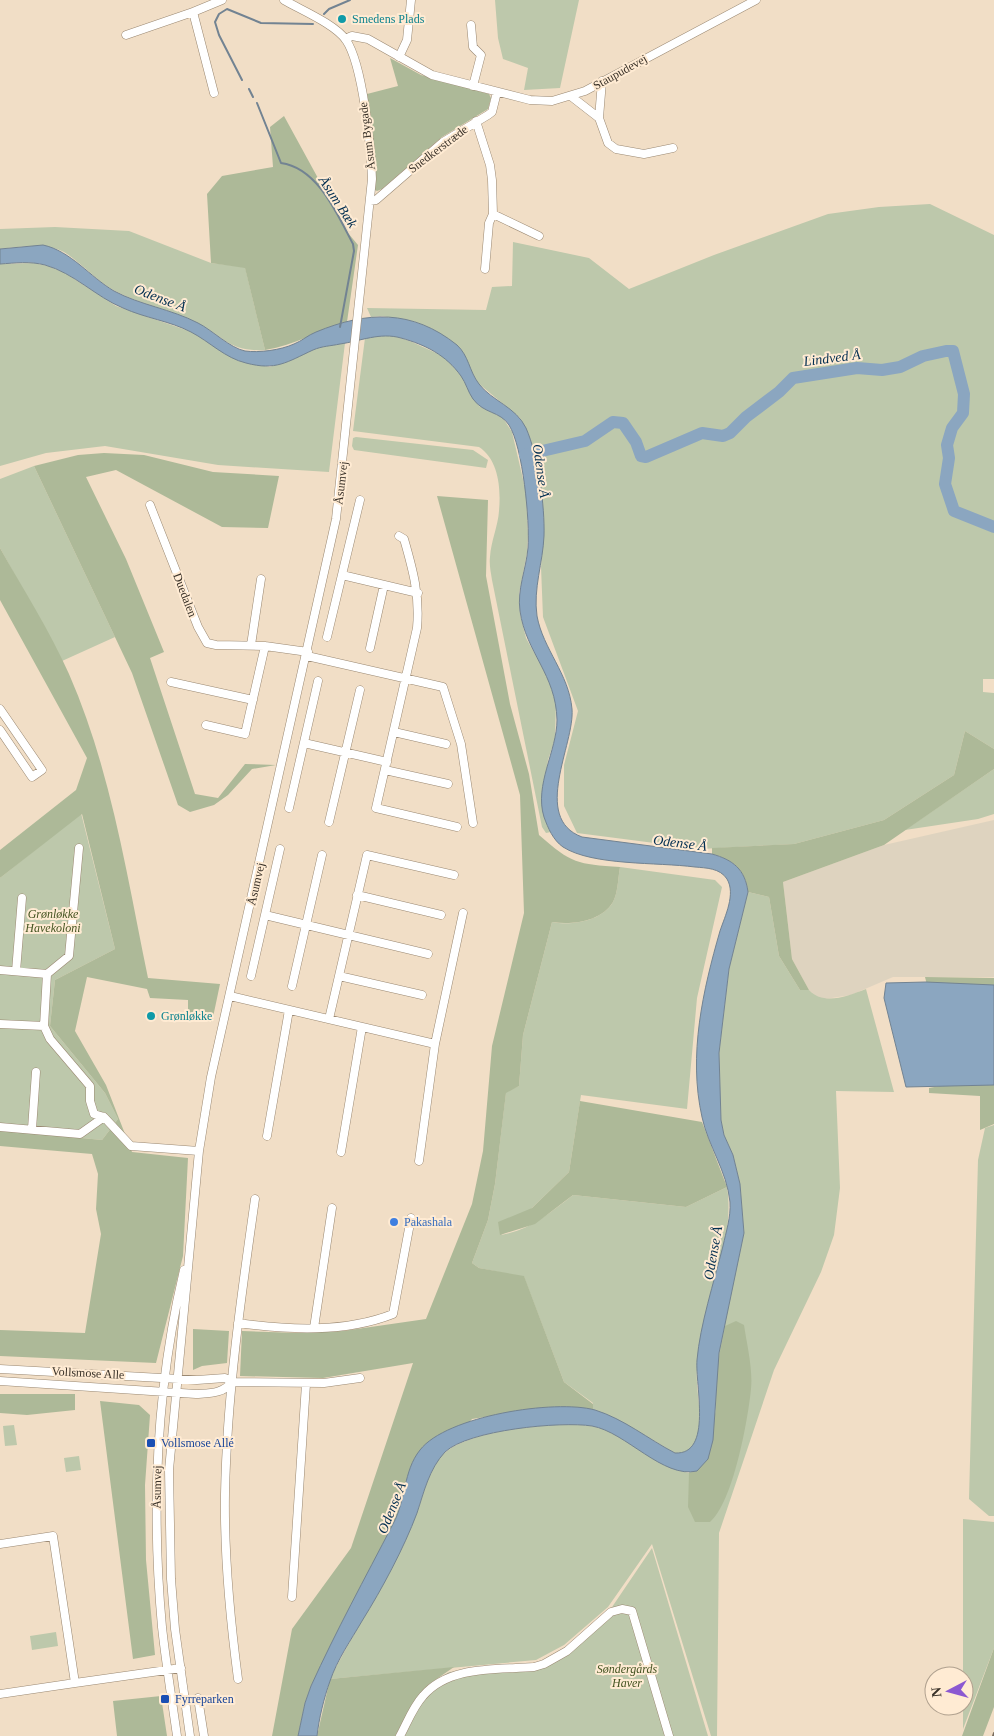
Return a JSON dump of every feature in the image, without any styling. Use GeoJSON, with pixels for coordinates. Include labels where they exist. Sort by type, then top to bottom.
{"type":"FeatureCollection","features":[{"type":"Feature","properties":{"kind":"street"},"geometry":{"type":"LineString","coordinates":[[126,35],[194,12],[222,0]]}},
{"type":"Feature","properties":{"kind":"street"},"geometry":{"type":"LineString","coordinates":[[284,0],[327,24],[345,39]]}},
{"type":"Feature","properties":{"kind":"street"},"geometry":{"type":"LineString","coordinates":[[399,57],[407,40],[411,0]]}},
{"type":"Feature","properties":{"kind":"street","name":"Staupudevej"},"geometry":{"type":"LineString","coordinates":[[345,39],[352,36],[362,36],[432,75],[538,101],[572,96],[756,0]]}},
{"type":"Feature","properties":{"kind":"street"},"geometry":{"type":"LineString","coordinates":[[194,12],[214,93]]}},
{"type":"Feature","properties":{"kind":"street"},"geometry":{"type":"LineString","coordinates":[[471,25],[473,47],[481,55],[474,86]]}},
{"type":"Feature","properties":{"kind":"street","name":"Åsum Bygade"},"geometry":{"type":"LineString","coordinates":[[345,39],[360,83],[368,130],[371,172],[370,201],[359,308]]}},
{"type":"Feature","properties":{"kind":"street"},"geometry":{"type":"LineString","coordinates":[[602,81],[599,118],[608,143],[616,149],[644,154],[673,148]]}},
{"type":"Feature","properties":{"kind":"street","name":"Snedkerstræde"},"geometry":{"type":"LineString","coordinates":[[370,201],[376,200],[443,142],[492,112],[497,92]]}},
{"type":"Feature","properties":{"kind":"street"},"geometry":{"type":"LineString","coordinates":[[572,96],[599,118]]}},
{"type":"Feature","properties":{"kind":"street"},"geometry":{"type":"LineString","coordinates":[[476,121],[490,165],[493,214],[489,223],[485,270]]}},
{"type":"Feature","properties":{"kind":"street"},"geometry":{"type":"LineString","coordinates":[[493,214],[539,236]]}},
{"type":"Feature","properties":{"kind":"street","name":"Åsumvej"},"geometry":{"type":"LineString","coordinates":[[190,1736],[171,1579],[169,1470],[199,1151],[211,1077],[308,654],[336,519],[359,308]]}},
{"type":"Feature","properties":{"kind":"street","name":"Åsumvej"},"geometry":{"type":"LineString","coordinates":[[328,637],[360,500]]}},
{"type":"Feature","properties":{"kind":"street","name":"Duedalen"},"geometry":{"type":"LineString","coordinates":[[150,505],[207,643],[216,645],[251,644],[308,654]]}},
{"type":"Feature","properties":{"kind":"street"},"geometry":{"type":"LineString","coordinates":[[399,536],[404,539],[418,593],[417,628],[376,808],[457,827]]}},
{"type":"Feature","properties":{"kind":"street"},"geometry":{"type":"LineString","coordinates":[[342,575],[418,593]]}},
{"type":"Feature","properties":{"kind":"street"},"geometry":{"type":"LineString","coordinates":[[251,644],[261,579]]}},
{"type":"Feature","properties":{"kind":"street"},"geometry":{"type":"LineString","coordinates":[[370,648],[384,585]]}},
{"type":"Feature","properties":{"kind":"street"},"geometry":{"type":"LineString","coordinates":[[206,726],[245,734],[265,646]]}},
{"type":"Feature","properties":{"kind":"street"},"geometry":{"type":"LineString","coordinates":[[308,654],[437,686],[444,690],[461,744],[473,823]]}},
{"type":"Feature","properties":{"kind":"street"},"geometry":{"type":"LineString","coordinates":[[289,808],[318,681]]}},
{"type":"Feature","properties":{"kind":"street"},"geometry":{"type":"LineString","coordinates":[[171,682],[253,700]]}},
{"type":"Feature","properties":{"kind":"street"},"geometry":{"type":"LineString","coordinates":[[330,822],[360,690]]}},
{"type":"Feature","properties":{"kind":"street"},"geometry":{"type":"LineString","coordinates":[[0,709],[42,770],[32,777],[0,730]]}},
{"type":"Feature","properties":{"kind":"street"},"geometry":{"type":"LineString","coordinates":[[394,732],[446,744]]}},
{"type":"Feature","properties":{"kind":"street"},"geometry":{"type":"LineString","coordinates":[[304,743],[346,752],[448,784]]}},
{"type":"Feature","properties":{"kind":"street"},"geometry":{"type":"LineString","coordinates":[[0,970],[47,974],[69,956],[79,848]]}},
{"type":"Feature","properties":{"kind":"street","name":"Åsumvej"},"geometry":{"type":"LineString","coordinates":[[251,976],[280,849]]}},
{"type":"Feature","properties":{"kind":"street"},"geometry":{"type":"LineString","coordinates":[[292,986],[322,855]]}},
{"type":"Feature","properties":{"kind":"street"},"geometry":{"type":"LineString","coordinates":[[329,1019],[367,855],[454,875]]}},
{"type":"Feature","properties":{"kind":"street"},"geometry":{"type":"LineString","coordinates":[[357,895],[442,915]]}},
{"type":"Feature","properties":{"kind":"street"},"geometry":{"type":"LineString","coordinates":[[16,971],[22,898]]}},
{"type":"Feature","properties":{"kind":"street"},"geometry":{"type":"LineString","coordinates":[[419,1161],[435,1044],[463,913]]}},
{"type":"Feature","properties":{"kind":"street","name":"Åsumvej"},"geometry":{"type":"LineString","coordinates":[[265,915],[428,954]]}},
{"type":"Feature","properties":{"kind":"street"},"geometry":{"type":"LineString","coordinates":[[47,974],[44,1026],[50,1040],[90,1086],[90,1101],[94,1114],[104,1117],[131,1146],[199,1151]]}},
{"type":"Feature","properties":{"kind":"street"},"geometry":{"type":"LineString","coordinates":[[339,976],[422,995]]}},
{"type":"Feature","properties":{"kind":"street"},"geometry":{"type":"LineString","coordinates":[[230,996],[435,1044]]}},
{"type":"Feature","properties":{"kind":"street"},"geometry":{"type":"LineString","coordinates":[[267,1136],[289,1010]]}},
{"type":"Feature","properties":{"kind":"street"},"geometry":{"type":"LineString","coordinates":[[0,1024],[44,1026]]}},
{"type":"Feature","properties":{"kind":"street"},"geometry":{"type":"LineString","coordinates":[[341,1152],[362,1027]]}},
{"type":"Feature","properties":{"kind":"street"},"geometry":{"type":"LineString","coordinates":[[32,1129],[36,1072]]}},
{"type":"Feature","properties":{"kind":"street"},"geometry":{"type":"LineString","coordinates":[[0,1127],[80,1134],[104,1117]]}},
{"type":"Feature","properties":{"kind":"street"},"geometry":{"type":"LineString","coordinates":[[238,1679],[229,1600],[225,1494],[232,1382],[238,1323],[255,1199]]}},
{"type":"Feature","properties":{"kind":"street"},"geometry":{"type":"LineString","coordinates":[[314,1328],[332,1208]]}},
{"type":"Feature","properties":{"kind":"street"},"geometry":{"type":"LineString","coordinates":[[238,1323],[279,1328],[314,1328],[354,1324],[393,1314],[411,1218]]}},
{"type":"Feature","properties":{"kind":"street","name":"Åsumvej"},"geometry":{"type":"LineString","coordinates":[[178,1736],[168,1670],[158,1579],[157,1466],[164,1378],[174,1313],[191,1239]]}},
{"type":"Feature","properties":{"kind":"street","name":"Vollsmose Alle"},"geometry":{"type":"LineString","coordinates":[[0,1369],[177,1379]]}},
{"type":"Feature","properties":{"kind":"street"},"geometry":{"type":"LineString","coordinates":[[177,1379],[225,1378],[232,1382],[306,1384],[343,1382],[360,1378]]}},
{"type":"Feature","properties":{"kind":"street","name":"Vollsmose Alle"},"geometry":{"type":"LineString","coordinates":[[0,1381],[175,1393]]}},
{"type":"Feature","properties":{"kind":"street"},"geometry":{"type":"LineString","coordinates":[[175,1393],[214,1392],[227,1388],[232,1382]]}},
{"type":"Feature","properties":{"kind":"street"},"geometry":{"type":"LineString","coordinates":[[292,1597],[306,1384]]}},
{"type":"Feature","properties":{"kind":"street"},"geometry":{"type":"LineString","coordinates":[[0,1544],[54,1536],[75,1683]]}},
{"type":"Feature","properties":{"kind":"street"},"geometry":{"type":"LineString","coordinates":[[400,1736],[423,1695],[437,1684],[451,1676],[468,1672],[534,1667],[544,1664],[567,1651],[611,1612],[622,1609],[632,1611],[669,1736]]}},
{"type":"Feature","properties":{"kind":"street"},"geometry":{"type":"LineString","coordinates":[[0,1694],[181,1668]]}},
{"type":"Feature","properties":{"kind":"street"},"geometry":{"type":"LineString","coordinates":[[198,1698],[204,1736]]}},
{"type":"Feature","properties":{"kind":"shaded area"},"geometry":{"type":"Polygon","coordinates":[[[994,820],[994,977],[893,977],[851,995],[825,999],[816,997],[809,990],[792,959],[783,882],[884,845],[994,820]]]}},
{"type":"Feature","properties":{"kind":"green space"},"geometry":{"type":"Polygon","coordinates":[[[495,0],[579,0],[560,88],[524,90],[528,68],[503,59],[498,38],[495,0]]]}},
{"type":"Feature","properties":{"kind":"green space"},"geometry":{"type":"Polygon","coordinates":[[[390,58],[421,75],[489,94],[491,98],[488,109],[442,137],[382,189],[377,191],[375,190],[373,142],[367,94],[398,86],[390,58]]]}},
{"type":"Feature","properties":{"kind":"green space"},"geometry":{"type":"Polygon","coordinates":[[[284,116],[348,233],[358,245],[347,322],[287,345],[265,350],[245,268],[211,263],[207,194],[222,176],[273,167],[270,127],[284,116]]]}},
{"type":"Feature","properties":{"kind":"green space"},"geometry":{"type":"Polygon","coordinates":[[[930,204],[994,235],[994,679],[983,679],[983,692],[994,693],[994,749],[965,731],[954,775],[884,820],[794,844],[701,849],[577,833],[564,806],[564,765],[578,711],[543,617],[541,567],[544,522],[533,452],[520,418],[478,383],[457,346],[418,323],[382,316],[371,317],[367,308],[486,310],[492,287],[512,286],[513,242],[589,258],[629,289],[714,255],[828,214],[879,207],[930,204]]]}},
{"type":"Feature","properties":{"kind":"green space"},"geometry":{"type":"Polygon","coordinates":[[[55,227],[129,231],[211,263],[245,267],[265,350],[244,349],[236,346],[187,318],[125,296],[108,287],[71,256],[57,249],[32,246],[0,249],[0,229],[55,227]]]}},
{"type":"Feature","properties":{"kind":"green space"},"geometry":{"type":"Polygon","coordinates":[[[34,263],[65,273],[116,306],[192,332],[239,361],[270,367],[319,347],[345,343],[329,472],[218,465],[105,446],[46,453],[0,466],[0,264],[34,263]]]}},
{"type":"Feature","properties":{"kind":"green space"},"geometry":{"type":"Polygon","coordinates":[[[395,336],[445,357],[462,377],[479,406],[503,418],[512,432],[526,492],[528,535],[527,553],[519,594],[520,614],[526,638],[552,685],[556,703],[555,739],[548,760],[542,806],[551,832],[546,833],[542,827],[491,572],[491,551],[500,502],[495,467],[491,459],[479,447],[353,431],[365,338],[395,336]]]}},
{"type":"Feature","properties":{"kind":"green space"},"geometry":{"type":"Polygon","coordinates":[[[353,438],[473,450],[488,460],[486,468],[354,450],[352,446],[353,438]]]}},
{"type":"Feature","properties":{"kind":"green space"},"geometry":{"type":"Polygon","coordinates":[[[104,453],[144,455],[213,472],[279,476],[268,528],[222,527],[116,470],[86,477],[126,559],[164,652],[150,658],[195,794],[218,798],[245,764],[276,765],[252,769],[228,795],[214,805],[190,812],[178,805],[132,673],[34,466],[78,455],[104,453]]]}},
{"type":"Feature","properties":{"kind":"green space"},"geometry":{"type":"Polygon","coordinates":[[[34,466],[115,637],[62,661],[0,548],[0,479],[34,466]]]}},
{"type":"Feature","properties":{"kind":"green space"},"geometry":{"type":"Polygon","coordinates":[[[437,496],[488,500],[486,576],[510,704],[529,774],[539,835],[560,852],[576,861],[594,865],[620,867],[616,894],[608,909],[586,921],[552,922],[523,1035],[519,1086],[506,1093],[495,1184],[488,1220],[472,1263],[479,1268],[524,1276],[564,1382],[593,1404],[593,1410],[548,1408],[472,1419],[401,1506],[311,1686],[305,1703],[298,1736],[272,1736],[292,1629],[351,1548],[413,1363],[323,1378],[240,1376],[242,1331],[299,1333],[343,1331],[426,1319],[472,1204],[483,1151],[492,1046],[524,913],[520,795],[437,496]]]}},
{"type":"Feature","properties":{"kind":"green space"},"geometry":{"type":"Polygon","coordinates":[[[0,548],[53,642],[84,710],[107,785],[125,862],[148,978],[220,984],[212,1022],[188,1019],[188,1000],[150,998],[147,989],[87,977],[75,1031],[106,1085],[132,1152],[188,1158],[183,1256],[156,1363],[0,1356],[0,1330],[85,1333],[101,1234],[96,1209],[98,1174],[92,1154],[0,1146],[0,1130],[102,1140],[118,1119],[105,1093],[50,1026],[55,980],[115,949],[82,814],[0,878],[0,850],[76,790],[87,758],[0,600],[0,548]]]}},
{"type":"Feature","properties":{"kind":"green space"},"geometry":{"type":"Polygon","coordinates":[[[965,731],[994,749],[994,769],[884,845],[783,882],[792,959],[809,990],[800,990],[779,956],[769,897],[748,892],[741,871],[726,859],[712,854],[712,848],[794,844],[884,820],[954,775],[965,731]]]}},
{"type":"Feature","properties":{"kind":"green space"},"geometry":{"type":"Polygon","coordinates":[[[994,769],[994,814],[978,819],[905,830],[994,769]]]}},
{"type":"Feature","properties":{"kind":"green space","name":"Grønløkke Havekoloni"},"geometry":{"type":"Polygon","coordinates":[[[81,813],[115,949],[55,980],[50,1026],[105,1093],[118,1119],[102,1140],[0,1130],[0,878],[81,813]]]}},
{"type":"Feature","properties":{"kind":"green space"},"geometry":{"type":"Polygon","coordinates":[[[620,867],[715,880],[722,887],[697,998],[687,1109],[581,1095],[569,1172],[501,1235],[530,1225],[573,1195],[686,1207],[727,1187],[727,1231],[700,1347],[697,1369],[700,1412],[699,1430],[694,1445],[686,1452],[679,1453],[675,1453],[613,1417],[593,1410],[593,1403],[564,1382],[524,1277],[479,1268],[472,1263],[488,1220],[495,1184],[506,1092],[519,1086],[523,1035],[552,922],[586,921],[602,914],[615,898],[620,867]]]}},
{"type":"Feature","properties":{"kind":"green space"},"geometry":{"type":"Polygon","coordinates":[[[748,892],[769,897],[779,956],[800,990],[809,990],[815,995],[829,999],[844,997],[866,989],[894,1092],[836,1091],[840,1188],[834,1235],[821,1272],[774,1370],[719,1533],[717,1736],[711,1736],[652,1544],[608,1607],[564,1645],[536,1660],[330,1679],[407,1534],[435,1464],[447,1451],[459,1444],[495,1433],[538,1426],[591,1426],[617,1435],[663,1463],[689,1473],[744,1233],[740,1184],[733,1155],[724,1135],[721,1120],[719,1053],[729,969],[748,892]]]}},
{"type":"Feature","properties":{"kind":"green space"},"geometry":{"type":"Polygon","coordinates":[[[925,977],[994,978],[994,986],[927,985],[925,977]]]}},
{"type":"Feature","properties":{"kind":"green space"},"geometry":{"type":"Polygon","coordinates":[[[994,1076],[994,1124],[980,1130],[980,1096],[929,1093],[929,1088],[994,1076]]]}},
{"type":"Feature","properties":{"kind":"green space"},"geometry":{"type":"Polygon","coordinates":[[[580,1101],[702,1122],[727,1187],[686,1207],[573,1195],[535,1224],[500,1235],[498,1222],[532,1208],[569,1172],[580,1101]]]}},
{"type":"Feature","properties":{"kind":"green space"},"geometry":{"type":"Polygon","coordinates":[[[994,1125],[994,1516],[989,1516],[969,1499],[978,1160],[985,1128],[994,1125]]]}},
{"type":"Feature","properties":{"kind":"green space"},"geometry":{"type":"Polygon","coordinates":[[[736,1321],[744,1325],[751,1373],[751,1389],[743,1440],[726,1498],[718,1512],[710,1522],[695,1522],[688,1507],[689,1473],[697,1471],[716,1411],[716,1372],[725,1326],[736,1321]]]}},
{"type":"Feature","properties":{"kind":"green space"},"geometry":{"type":"Polygon","coordinates":[[[193,1329],[229,1331],[227,1363],[202,1366],[193,1370],[193,1329]]]}},
{"type":"Feature","properties":{"kind":"green space"},"geometry":{"type":"Polygon","coordinates":[[[0,1394],[75,1394],[75,1410],[27,1415],[0,1413],[0,1394]]]}},
{"type":"Feature","properties":{"kind":"green space"},"geometry":{"type":"Polygon","coordinates":[[[100,1401],[139,1405],[150,1415],[145,1485],[146,1560],[155,1655],[133,1659],[100,1401]]]}},
{"type":"Feature","properties":{"kind":"green space"},"geometry":{"type":"Polygon","coordinates":[[[14,1425],[17,1445],[5,1446],[3,1426],[14,1425]]]}},
{"type":"Feature","properties":{"kind":"green space"},"geometry":{"type":"Polygon","coordinates":[[[79,1456],[81,1470],[66,1472],[64,1458],[79,1456]]]}},
{"type":"Feature","properties":{"kind":"green space"},"geometry":{"type":"Polygon","coordinates":[[[963,1519],[994,1522],[994,1648],[974,1700],[974,1666],[963,1666],[963,1519]]]}},
{"type":"Feature","properties":{"kind":"green space","name":"Søndergårds Haver"},"geometry":{"type":"Polygon","coordinates":[[[652,1548],[708,1736],[395,1736],[414,1703],[428,1685],[449,1672],[540,1663],[567,1648],[610,1610],[652,1548]]]}},
{"type":"Feature","properties":{"kind":"green space"},"geometry":{"type":"Polygon","coordinates":[[[56,1632],[58,1646],[32,1650],[30,1636],[56,1632]]]}},
{"type":"Feature","properties":{"kind":"green space"},"geometry":{"type":"Polygon","coordinates":[[[994,1648],[994,1707],[983,1736],[962,1736],[969,1716],[974,1716],[974,1703],[994,1648]]]}},
{"type":"Feature","properties":{"kind":"green space"},"geometry":{"type":"Polygon","coordinates":[[[454,1667],[428,1685],[414,1703],[395,1736],[317,1736],[330,1679],[454,1667]]]}},
{"type":"Feature","properties":{"kind":"green space"},"geometry":{"type":"Polygon","coordinates":[[[161,1696],[167,1736],[117,1736],[113,1701],[161,1696]]]}},
{"type":"Feature","properties":{"kind":"green space"},"geometry":{"type":"Polygon","coordinates":[[[963,1716],[968,1716],[963,1729],[963,1716]]]}},
{"type":"Feature","properties":{"kind":"water"},"geometry":{"type":"Polygon","coordinates":[[[43,245],[71,258],[114,291],[134,300],[188,318],[233,346],[245,351],[283,348],[297,343],[313,333],[335,325],[371,317],[389,317],[423,325],[440,333],[457,345],[484,390],[510,409],[522,421],[534,452],[542,496],[544,524],[536,596],[537,616],[545,640],[566,684],[572,709],[571,724],[559,779],[557,797],[559,814],[567,827],[582,837],[719,856],[732,863],[741,871],[748,892],[729,969],[719,1053],[721,1120],[724,1135],[733,1155],[740,1184],[744,1233],[719,1353],[713,1440],[708,1459],[697,1471],[684,1472],[658,1462],[605,1430],[592,1426],[578,1425],[538,1426],[493,1433],[457,1444],[445,1452],[431,1473],[412,1526],[392,1568],[336,1665],[324,1701],[317,1736],[298,1736],[305,1703],[311,1686],[397,1515],[414,1458],[433,1438],[453,1428],[502,1413],[554,1407],[577,1407],[606,1414],[675,1453],[687,1451],[694,1443],[700,1417],[697,1360],[704,1318],[727,1230],[730,1208],[725,1180],[708,1138],[702,1117],[698,1094],[697,1046],[699,1023],[708,976],[729,905],[729,885],[724,875],[708,868],[608,860],[576,853],[563,847],[551,834],[544,817],[542,793],[554,744],[557,720],[552,689],[528,639],[520,611],[521,587],[528,548],[527,503],[522,466],[514,435],[509,425],[501,417],[477,404],[461,376],[449,362],[419,344],[393,336],[370,338],[320,348],[274,366],[238,361],[183,328],[113,303],[56,269],[34,263],[0,264],[0,249],[43,245]]]}},
{"type":"Feature","properties":{"kind":"water"},"geometry":{"type":"Polygon","coordinates":[[[926,982],[994,985],[994,1085],[906,1087],[884,998],[886,983],[926,982]]]}},
{"type":"Feature","properties":{"kind":"waterway","name":"Åsum Bæk"},"geometry":{"type":"LineString","coordinates":[[324,14],[329,9],[350,0]]}},
{"type":"Feature","properties":{"kind":"waterway","name":"Åsum Bæk"},"geometry":{"type":"LineString","coordinates":[[242,80],[219,35],[215,22],[219,14],[227,9],[261,23],[313,24]]}},
{"type":"Feature","properties":{"kind":"waterway","name":"Åsum Bæk"},"geometry":{"type":"LineString","coordinates":[[249,89],[253,97]]}},
{"type":"Feature","properties":{"kind":"waterway","name":"Åsum Bæk"},"geometry":{"type":"LineString","coordinates":[[257,103],[281,163],[294,167],[316,183],[333,207],[353,244],[354,251],[340,327]]}},
{"type":"Feature","properties":{"kind":"waterway","name":"Lindved Å"},"geometry":{"type":"LineString","coordinates":[[525,455],[585,441],[613,422],[623,423],[636,442],[641,456],[646,457],[702,433],[723,436],[730,433],[746,417],[779,392],[793,378],[857,368],[882,370],[900,367],[923,356],[953,351],[964,394],[963,413],[952,428],[947,445],[949,458],[945,484],[954,511],[994,527]]}},
{"type":"Feature","properties":{"kind":"place","name":"Smedens Plads"},"geometry":{"type":"Point","coordinates":[342,19]}},
{"type":"Feature","properties":{"kind":"place","name":"Grønløkke"},"geometry":{"type":"Point","coordinates":[151,1016]}},
{"type":"Feature","properties":{"kind":"place","name":"Pakashala"},"geometry":{"type":"Point","coordinates":[394,1222]}},
{"type":"Feature","properties":{"kind":"place","name":"Vollsmose Allé"},"geometry":{"type":"Point","coordinates":[151,1443]}},
{"type":"Feature","properties":{"kind":"place","name":"Fyrreparken"},"geometry":{"type":"Point","coordinates":[165,1699]}},
{"type":"Feature","properties":{"kind":"water label","name":"Odense Å"},"geometry":{"type":"Point","coordinates":[160,298]}},
{"type":"Feature","properties":{"kind":"water label","name":"Odense Å"},"geometry":{"type":"Point","coordinates":[541,471]}},
{"type":"Feature","properties":{"kind":"water label","name":"Odense Å"},"geometry":{"type":"Point","coordinates":[680,843]}},
{"type":"Feature","properties":{"kind":"water label","name":"Odense Å"},"geometry":{"type":"Point","coordinates":[713,1253]}},
{"type":"Feature","properties":{"kind":"water label","name":"Odense Å"},"geometry":{"type":"Point","coordinates":[392,1508]}}]}
